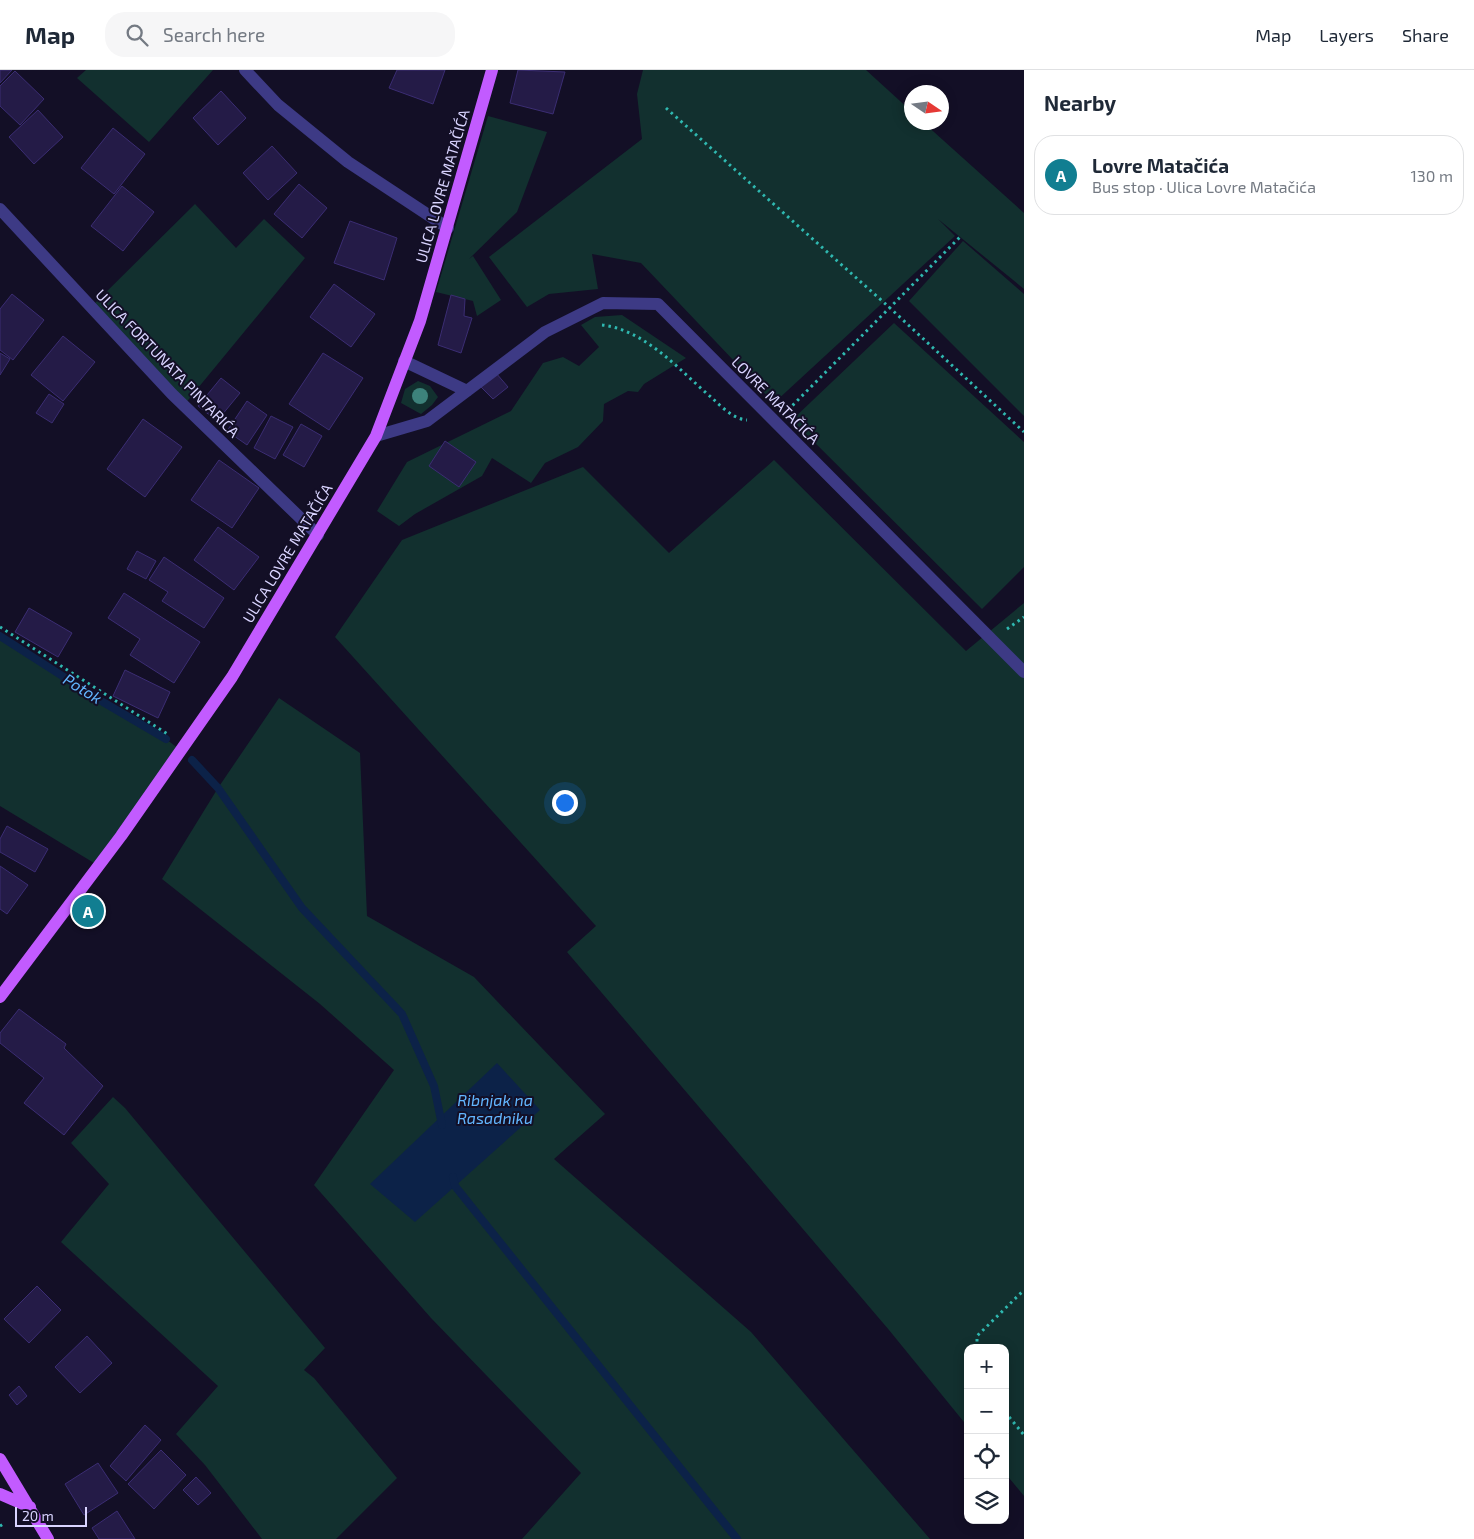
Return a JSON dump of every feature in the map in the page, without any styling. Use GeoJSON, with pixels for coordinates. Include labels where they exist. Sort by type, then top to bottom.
{"type":"FeatureCollection","features":[{"type":"Feature","properties":{"kind":"main road","name":"ULICA LOVRE MATAČIĆA"},"geometry":{"type":"LineString","coordinates":[[0,997],[121,836],[232,677],[376,436],[420,321],[492,70]]}},
{"type":"Feature","properties":{"kind":"main road"},"geometry":{"type":"LineString","coordinates":[[0,1459],[48,1539]]}},
{"type":"Feature","properties":{"kind":"main road"},"geometry":{"type":"LineString","coordinates":[[0,1494],[30,1507]]}},
{"type":"Feature","properties":{"kind":"street"},"geometry":{"type":"LineString","coordinates":[[245,70],[278,105],[348,162],[448,228]]}},
{"type":"Feature","properties":{"kind":"street","name":"ULICA FORTUNATA PINTARIĆA"},"geometry":{"type":"LineString","coordinates":[[0,208],[172,394],[318,535]]}},
{"type":"Feature","properties":{"kind":"street","name":"LOVRE MATAČIĆA"},"geometry":{"type":"LineString","coordinates":[[376,436],[427,421],[546,332],[603,303],[658,304],[1024,672]]}},
{"type":"Feature","properties":{"kind":"street"},"geometry":{"type":"LineString","coordinates":[[404,362],[467,391]]}},
{"type":"Feature","properties":{"kind":"path"},"geometry":{"type":"LineString","coordinates":[[666,108],[890,308],[1024,432]]}},
{"type":"Feature","properties":{"kind":"path"},"geometry":{"type":"LineString","coordinates":[[598,325],[612,326],[647,343],[729,413],[742,420],[776,423],[962,236]]}},
{"type":"Feature","properties":{"kind":"path"},"geometry":{"type":"LineString","coordinates":[[0,627],[185,745]]}},
{"type":"Feature","properties":{"kind":"path"},"geometry":{"type":"LineString","coordinates":[[977,1344],[977,1336],[1024,1290]]}},
{"type":"Feature","properties":{"kind":"path"},"geometry":{"type":"LineString","coordinates":[[1009,1417],[1024,1435]]}},
{"type":"Feature","properties":{"kind":"path"},"geometry":{"type":"LineString","coordinates":[[0,1526],[5,1523]]}},
{"type":"Feature","properties":{"kind":"green space"},"geometry":{"type":"Polygon","coordinates":[[[86,70],[213,70],[149,142],[77,78],[86,70]]]}},
{"type":"Feature","properties":{"kind":"green space"},"geometry":{"type":"Polygon","coordinates":[[[643,70],[866,70],[904,105],[904,130],[932,130],[1024,213],[1024,289],[938,219],[955,236],[774,403],[641,263],[592,254],[598,289],[549,294],[527,307],[489,257],[642,139],[637,94],[643,70]]]}},
{"type":"Feature","properties":{"kind":"green space"},"geometry":{"type":"Polygon","coordinates":[[[488,116],[547,132],[517,212],[469,259],[473,256],[501,300],[477,316],[473,301],[436,292],[488,116]]]}},
{"type":"Feature","properties":{"kind":"green space"},"geometry":{"type":"Polygon","coordinates":[[[195,204],[236,248],[264,219],[305,258],[184,405],[91,307],[195,204]]]}},
{"type":"Feature","properties":{"kind":"green space"},"geometry":{"type":"Polygon","coordinates":[[[963,241],[1024,294],[1024,416],[909,301],[963,241]]]}},
{"type":"Feature","properties":{"kind":"green space"},"geometry":{"type":"Polygon","coordinates":[[[622,315],[686,358],[644,384],[638,392],[628,391],[604,404],[603,421],[578,447],[545,463],[531,483],[492,458],[482,476],[415,514],[399,526],[377,511],[407,462],[511,411],[543,363],[563,357],[579,366],[599,347],[581,325],[595,317],[622,315]]]}},
{"type":"Feature","properties":{"kind":"green space"},"geometry":{"type":"Polygon","coordinates":[[[894,323],[1024,442],[1024,567],[982,609],[792,420],[894,323]]]}},
{"type":"Feature","properties":{"kind":"green space"},"geometry":{"type":"Polygon","coordinates":[[[418,381],[430,386],[438,397],[421,414],[401,403],[405,389],[418,381]]]}},
{"type":"Feature","properties":{"kind":"green space"},"geometry":{"type":"Polygon","coordinates":[[[774,460],[966,651],[1024,603],[1024,1496],[1009,1478],[1009,1344],[964,1344],[964,1422],[889,1330],[567,952],[596,926],[335,637],[402,540],[583,467],[669,553],[774,460]]]}},
{"type":"Feature","properties":{"kind":"green space"},"geometry":{"type":"Polygon","coordinates":[[[0,636],[103,702],[166,739],[179,749],[99,866],[0,806],[0,636]]]}},
{"type":"Feature","properties":{"kind":"green space"},"geometry":{"type":"Polygon","coordinates":[[[279,698],[360,753],[367,916],[474,977],[605,1114],[554,1159],[751,1332],[930,1539],[522,1539],[581,1473],[431,1318],[314,1185],[394,1070],[320,1004],[162,879],[218,788],[279,698]]]}},
{"type":"Feature","properties":{"kind":"green space"},"geometry":{"type":"Polygon","coordinates":[[[113,1097],[125,1108],[325,1348],[304,1370],[314,1378],[397,1478],[336,1539],[262,1539],[205,1465],[176,1434],[218,1386],[61,1242],[109,1184],[71,1143],[113,1097]]]}},
{"type":"Feature","properties":{"kind":"water","name":"Ribnjak na Rasadniku"},"geometry":{"type":"Polygon","coordinates":[[[497,1063],[540,1110],[415,1222],[370,1184],[497,1063]]]}},
{"type":"Feature","properties":{"kind":"building"},"geometry":{"type":"Polygon","coordinates":[[[0,70],[12,70],[0,83],[0,70]]]}},
{"type":"Feature","properties":{"kind":"building"},"geometry":{"type":"Polygon","coordinates":[[[397,70],[445,70],[433,104],[389,88],[397,70]]]}},
{"type":"Feature","properties":{"kind":"building"},"geometry":{"type":"Polygon","coordinates":[[[518,70],[565,72],[553,114],[510,103],[518,70]]]}},
{"type":"Feature","properties":{"kind":"building"},"geometry":{"type":"Polygon","coordinates":[[[15,71],[44,99],[20,125],[0,106],[0,86],[15,71]]]}},
{"type":"Feature","properties":{"kind":"building"},"geometry":{"type":"Polygon","coordinates":[[[221,91],[246,118],[218,145],[193,118],[221,91]]]}},
{"type":"Feature","properties":{"kind":"building"},"geometry":{"type":"Polygon","coordinates":[[[38,110],[63,137],[34,164],[9,137],[38,110]]]}},
{"type":"Feature","properties":{"kind":"building"},"geometry":{"type":"Polygon","coordinates":[[[113,128],[145,154],[114,194],[81,168],[113,128]]]}},
{"type":"Feature","properties":{"kind":"building"},"geometry":{"type":"Polygon","coordinates":[[[272,146],[297,173],[268,200],[243,173],[272,146]]]}},
{"type":"Feature","properties":{"kind":"building"},"geometry":{"type":"Polygon","coordinates":[[[299,184],[327,208],[302,238],[274,214],[299,184]]]}},
{"type":"Feature","properties":{"kind":"building"},"geometry":{"type":"Polygon","coordinates":[[[122,186],[154,212],[123,251],[91,226],[122,186]]]}},
{"type":"Feature","properties":{"kind":"building"},"geometry":{"type":"Polygon","coordinates":[[[350,221],[397,238],[384,280],[334,263],[350,221]]]}},
{"type":"Feature","properties":{"kind":"building"},"geometry":{"type":"Polygon","coordinates":[[[334,284],[375,314],[351,347],[310,317],[334,284]]]}},
{"type":"Feature","properties":{"kind":"building"},"geometry":{"type":"Polygon","coordinates":[[[12,294],[44,320],[13,360],[0,350],[0,309],[12,294]]]}},
{"type":"Feature","properties":{"kind":"building"},"geometry":{"type":"Polygon","coordinates":[[[451,295],[465,299],[464,316],[472,318],[461,353],[438,345],[451,295]]]}},
{"type":"Feature","properties":{"kind":"building"},"geometry":{"type":"Polygon","coordinates":[[[63,336],[95,362],[63,401],[31,375],[63,336]]]}},
{"type":"Feature","properties":{"kind":"building"},"geometry":{"type":"Polygon","coordinates":[[[0,353],[10,359],[0,375],[0,353]]]}},
{"type":"Feature","properties":{"kind":"building"},"geometry":{"type":"Polygon","coordinates":[[[323,353],[363,378],[329,430],[289,404],[323,353]]]}},
{"type":"Feature","properties":{"kind":"building"},"geometry":{"type":"Polygon","coordinates":[[[496,373],[508,387],[493,399],[480,386],[496,373]]]}},
{"type":"Feature","properties":{"kind":"building"},"geometry":{"type":"Polygon","coordinates":[[[221,378],[240,393],[217,421],[198,406],[221,378]]]}},
{"type":"Feature","properties":{"kind":"building"},"geometry":{"type":"Polygon","coordinates":[[[49,394],[64,404],[52,423],[36,413],[49,394]]]}},
{"type":"Feature","properties":{"kind":"building"},"geometry":{"type":"Polygon","coordinates":[[[247,401],[267,415],[247,445],[227,431],[247,401]]]}},
{"type":"Feature","properties":{"kind":"building"},"geometry":{"type":"Polygon","coordinates":[[[271,416],[293,427],[275,459],[254,448],[271,416]]]}},
{"type":"Feature","properties":{"kind":"building"},"geometry":{"type":"Polygon","coordinates":[[[143,419],[182,447],[145,497],[107,469],[143,419]]]}},
{"type":"Feature","properties":{"kind":"building"},"geometry":{"type":"Polygon","coordinates":[[[301,424],[322,436],[304,467],[283,455],[301,424]]]}},
{"type":"Feature","properties":{"kind":"building"},"geometry":{"type":"Polygon","coordinates":[[[445,441],[476,462],[459,487],[429,466],[445,441]]]}},
{"type":"Feature","properties":{"kind":"building"},"geometry":{"type":"Polygon","coordinates":[[[219,460],[259,488],[232,528],[191,500],[219,460]]]}},
{"type":"Feature","properties":{"kind":"building"},"geometry":{"type":"Polygon","coordinates":[[[218,527],[259,557],[234,590],[194,560],[218,527]]]}},
{"type":"Feature","properties":{"kind":"building"},"geometry":{"type":"Polygon","coordinates":[[[137,551],[156,561],[146,579],[127,569],[137,551]]]}},
{"type":"Feature","properties":{"kind":"building"},"geometry":{"type":"Polygon","coordinates":[[[164,557],[224,598],[204,628],[162,601],[168,592],[149,580],[164,557]]]}},
{"type":"Feature","properties":{"kind":"building"},"geometry":{"type":"Polygon","coordinates":[[[124,593],[200,642],[174,683],[130,655],[140,639],[108,618],[124,593]]]}},
{"type":"Feature","properties":{"kind":"building"},"geometry":{"type":"Polygon","coordinates":[[[29,608],[72,633],[58,657],[15,632],[29,608]]]}},
{"type":"Feature","properties":{"kind":"building"},"geometry":{"type":"Polygon","coordinates":[[[125,670],[170,692],[158,718],[113,696],[125,670]]]}},
{"type":"Feature","properties":{"kind":"building"},"geometry":{"type":"Polygon","coordinates":[[[7,826],[48,849],[35,872],[0,852],[0,839],[7,826]]]}},
{"type":"Feature","properties":{"kind":"building"},"geometry":{"type":"Polygon","coordinates":[[[0,866],[28,885],[7,914],[0,909],[0,866]]]}},
{"type":"Feature","properties":{"kind":"building"},"geometry":{"type":"Polygon","coordinates":[[[19,1009],[66,1044],[64,1048],[103,1086],[64,1135],[24,1103],[44,1078],[0,1043],[0,1033],[19,1009]]]}},
{"type":"Feature","properties":{"kind":"building"},"geometry":{"type":"Polygon","coordinates":[[[37,1286],[61,1310],[29,1343],[4,1319],[37,1286]]]}},
{"type":"Feature","properties":{"kind":"building"},"geometry":{"type":"Polygon","coordinates":[[[87,1336],[112,1363],[80,1393],[55,1367],[87,1336]]]}},
{"type":"Feature","properties":{"kind":"building"},"geometry":{"type":"Polygon","coordinates":[[[19,1386],[27,1396],[17,1405],[9,1395],[19,1386]]]}},
{"type":"Feature","properties":{"kind":"building"},"geometry":{"type":"Polygon","coordinates":[[[145,1425],[161,1440],[126,1481],[110,1466],[145,1425]]]}},
{"type":"Feature","properties":{"kind":"building"},"geometry":{"type":"Polygon","coordinates":[[[161,1450],[186,1475],[154,1509],[128,1484],[161,1450]]]}},
{"type":"Feature","properties":{"kind":"building"},"geometry":{"type":"Polygon","coordinates":[[[98,1463],[118,1493],[84,1515],[65,1484],[98,1463]]]}},
{"type":"Feature","properties":{"kind":"building"},"geometry":{"type":"Polygon","coordinates":[[[196,1477],[211,1493],[198,1505],[183,1490],[196,1477]]]}},
{"type":"Feature","properties":{"kind":"building"},"geometry":{"type":"Polygon","coordinates":[[[117,1511],[135,1539],[99,1539],[92,1528],[117,1511]]]}},
{"type":"Feature","properties":{"kind":"waterway","name":"Potok"},"geometry":{"type":"LineString","coordinates":[[0,636],[103,702],[166,739]]}},
{"type":"Feature","properties":{"kind":"waterway"},"geometry":{"type":"LineString","coordinates":[[192,760],[218,788],[302,908],[402,1014],[434,1086],[442,1125]]}},
{"type":"Feature","properties":{"kind":"waterway"},"geometry":{"type":"LineString","coordinates":[[453,1177],[455,1186],[737,1539]]}},
{"type":"Feature","properties":{"kind":"place","name":"Lovre Matačića"},"geometry":{"type":"Point","coordinates":[88,911]}}]}
